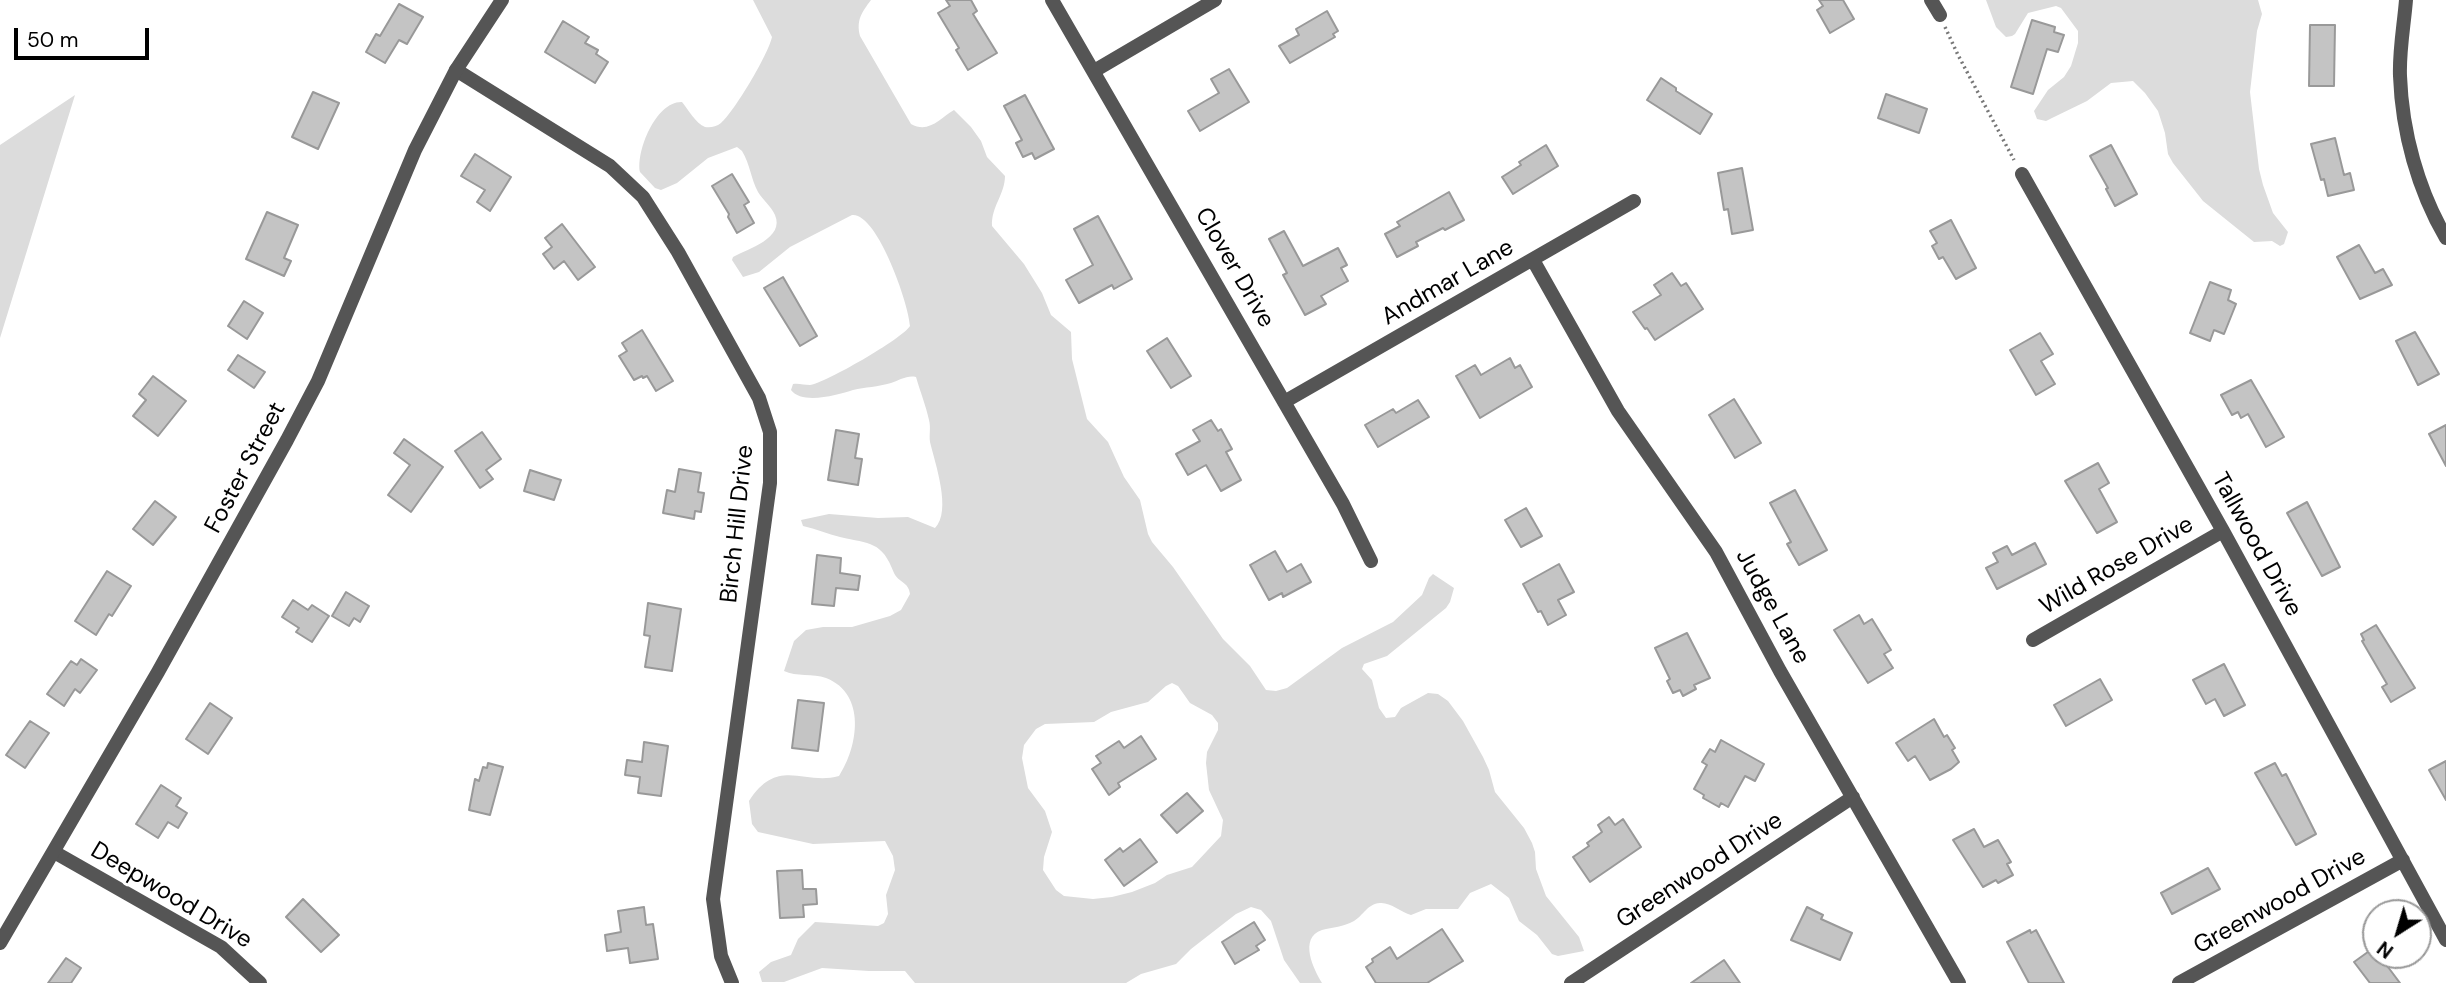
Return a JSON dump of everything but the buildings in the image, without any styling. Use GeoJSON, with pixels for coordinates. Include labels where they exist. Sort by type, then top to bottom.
{"type":"FeatureCollection","features":[{"type":"Feature","properties":{"kind":"street","name":"Foster Street"},"geometry":{"type":"LineString","coordinates":[[0,943],[201,597],[318,381],[415,150],[456,70],[502,0]]}},
{"type":"Feature","properties":{"kind":"street","name":"Clover Drive"},"geometry":{"type":"LineString","coordinates":[[1052,0],[1284,402],[1371,561]]}},
{"type":"Feature","properties":{"kind":"street"},"geometry":{"type":"LineString","coordinates":[[1094,71],[1215,0]]}},
{"type":"Feature","properties":{"kind":"street"},"geometry":{"type":"LineString","coordinates":[[1931,0],[1940,15]]}},
{"type":"Feature","properties":{"kind":"street"},"geometry":{"type":"LineString","coordinates":[[2406,0],[2400,75],[2408,144],[2435,218],[2446,238]]}},
{"type":"Feature","properties":{"kind":"street","name":"Birch Hill Drive"},"geometry":{"type":"LineString","coordinates":[[456,70],[610,166],[643,197],[678,252],[759,398],[771,432],[770,483],[713,899],[721,956],[732,983]]}},
{"type":"Feature","properties":{"kind":"street","name":"Tallwood Drive"},"geometry":{"type":"LineString","coordinates":[[2022,174],[2223,531],[2446,940]]}},
{"type":"Feature","properties":{"kind":"street","name":"Andmar Lane"},"geometry":{"type":"LineString","coordinates":[[1284,402],[1634,201]]}},
{"type":"Feature","properties":{"kind":"street","name":"Judge Lane"},"geometry":{"type":"LineString","coordinates":[[1533,260],[1618,411],[1716,552],[1780,671],[1959,983]]}},
{"type":"Feature","properties":{"kind":"street","name":"Wild Rose Drive"},"geometry":{"type":"LineString","coordinates":[[2033,640],[2223,531]]}},
{"type":"Feature","properties":{"kind":"street","name":"Greenwood Drive"},"geometry":{"type":"LineString","coordinates":[[1571,983],[1853,797]]}},
{"type":"Feature","properties":{"kind":"street","name":"Deepwood Drive"},"geometry":{"type":"LineString","coordinates":[[54,852],[221,947],[260,983]]}},
{"type":"Feature","properties":{"kind":"street","name":"Greenwood Drive"},"geometry":{"type":"LineString","coordinates":[[2179,983],[2403,860]]}},
{"type":"Feature","properties":{"kind":"path"},"geometry":{"type":"LineString","coordinates":[[1940,15],[1958,55],[2022,174]]}},
{"type":"Feature","properties":{"kind":"shaded area"},"geometry":{"type":"Polygon","coordinates":[[[753,0],[871,0],[861,16],[860,36],[911,124],[917,127],[929,126],[954,110],[971,127],[981,141],[987,157],[1005,176],[992,226],[1024,264],[1042,293],[1051,315],[1071,332],[1072,359],[1087,419],[1108,442],[1124,477],[1140,500],[1152,542],[1173,567],[1223,639],[1250,666],[1266,690],[1287,688],[1342,648],[1393,622],[1422,595],[1433,574],[1454,588],[1446,608],[1387,656],[1364,664],[1362,669],[1372,680],[1379,708],[1386,718],[1395,717],[1401,708],[1428,693],[1438,694],[1448,701],[1463,721],[1483,757],[1495,792],[1524,828],[1532,843],[1536,869],[1546,896],[1579,937],[1584,951],[1558,956],[1552,954],[1537,935],[1519,921],[1509,898],[1491,884],[1470,893],[1458,909],[1426,909],[1411,915],[1380,903],[1372,905],[1350,923],[1315,934],[1309,947],[1310,955],[1322,983],[1300,983],[1284,960],[1271,921],[1261,910],[1251,907],[1236,914],[1176,964],[1141,974],[1126,983],[915,983],[905,971],[822,968],[784,982],[762,982],[759,972],[771,962],[791,955],[798,939],[815,922],[878,926],[884,923],[888,914],[886,895],[895,870],[893,856],[885,841],[813,844],[758,832],[752,824],[749,801],[760,787],[781,776],[839,776],[851,751],[855,722],[848,696],[826,678],[784,671],[794,641],[806,630],[852,627],[890,616],[901,610],[910,594],[908,587],[896,576],[880,549],[803,526],[801,520],[829,514],[878,518],[908,517],[935,528],[942,510],[941,486],[930,442],[930,423],[916,377],[820,398],[803,397],[791,390],[793,384],[810,385],[846,369],[879,350],[910,326],[898,280],[871,228],[862,218],[852,215],[790,247],[759,272],[743,277],[732,260],[733,257],[763,242],[775,230],[777,223],[775,215],[758,192],[742,151],[737,147],[708,158],[677,183],[661,190],[655,188],[640,172],[641,152],[656,118],[673,104],[682,102],[695,120],[705,127],[719,124],[727,117],[750,83],[772,37],[753,0]],[[1172,683],[1148,702],[1111,712],[1094,722],[1045,724],[1036,729],[1024,745],[1022,758],[1028,788],[1045,811],[1052,832],[1043,870],[1056,890],[1064,896],[1093,899],[1132,892],[1167,875],[1192,867],[1221,836],[1223,820],[1209,790],[1206,763],[1207,752],[1218,730],[1218,723],[1212,715],[1190,703],[1178,686],[1172,683]]]}},
{"type":"Feature","properties":{"kind":"shaded area"},"geometry":{"type":"Polygon","coordinates":[[[1986,0],[2258,0],[2262,14],[2257,31],[2250,92],[2259,169],[2273,213],[2288,232],[2284,244],[2280,246],[2272,241],[2254,242],[2203,201],[2173,163],[2168,154],[2158,111],[2133,81],[2111,83],[2087,101],[2046,121],[2037,119],[2034,111],[2048,90],[2064,77],[2071,66],[2078,43],[2078,31],[2061,8],[2056,6],[2028,13],[2015,34],[2006,37],[1996,27],[1986,0]]]}},
{"type":"Feature","properties":{"kind":"shaded area"},"geometry":{"type":"Polygon","coordinates":[[[75,95],[0,338],[0,145],[75,95]]]}}]}
